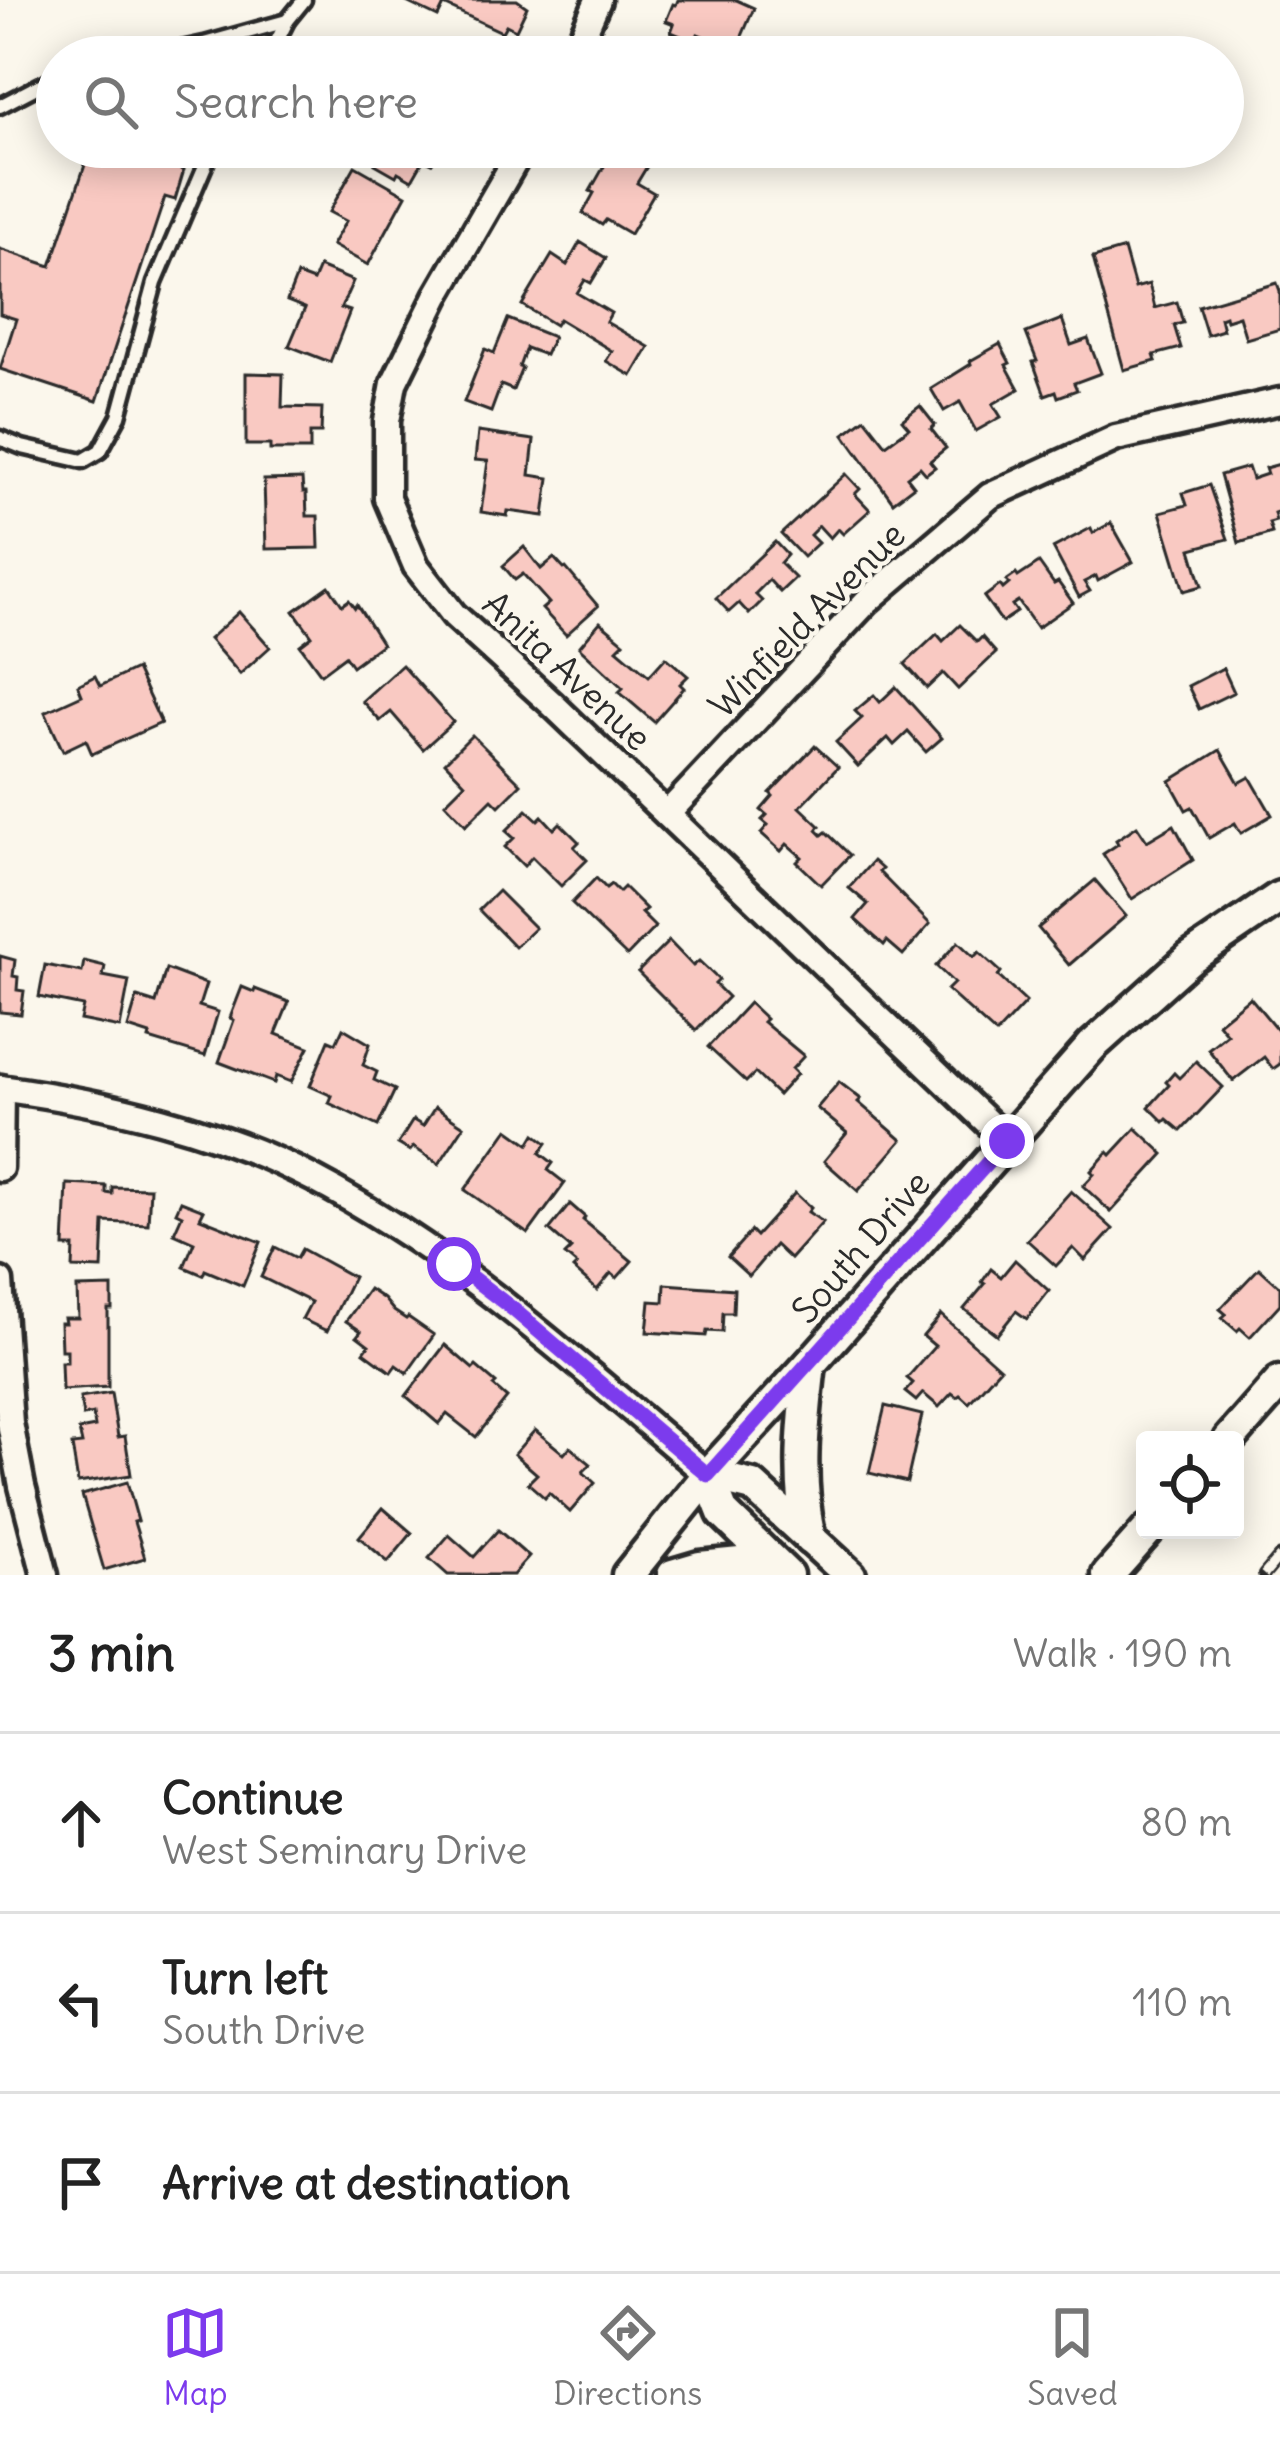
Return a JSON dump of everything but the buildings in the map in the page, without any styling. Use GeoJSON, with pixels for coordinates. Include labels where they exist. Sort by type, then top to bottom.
{"type":"FeatureCollection","features":[{"type":"Feature","properties":{"kind":"street"},"geometry":{"type":"LineString","coordinates":[[582,36],[598,0]]}},
{"type":"Feature","properties":{"kind":"street","name":"Anita Avenue"},"geometry":{"type":"LineString","coordinates":[[512,168],[437,296],[394,382],[387,421],[387,498],[416,566],[454,615],[1007,1141]]}},
{"type":"Feature","properties":{"kind":"street","name":"Winfield Avenue"},"geometry":{"type":"LineString","coordinates":[[667,814],[867,601],[990,496],[1116,438],[1280,401]]}},
{"type":"Feature","properties":{"kind":"street","name":"South Drive"},"geometry":{"type":"LineString","coordinates":[[628,1575],[708,1475],[1092,1046],[1190,958],[1280,897]]}},
{"type":"Feature","properties":{"kind":"street"},"geometry":{"type":"LineString","coordinates":[[0,1168],[0,1088],[77,1099],[151,1117],[247,1149],[311,1178],[454,1264],[708,1475],[752,1486],[850,1575]]}},
{"type":"Feature","properties":{"kind":"street"},"geometry":{"type":"LineString","coordinates":[[0,1281],[10,1423],[45,1575]]}},
{"type":"Feature","properties":{"kind":"street"},"geometry":{"type":"LineString","coordinates":[[810,1364],[802,1435],[803,1506],[810,1539]]}},
{"type":"Feature","properties":{"kind":"street"},"geometry":{"type":"LineString","coordinates":[[1237,1431],[1280,1382]]}},
{"type":"Feature","properties":{"kind":"street"},"geometry":{"type":"LineString","coordinates":[[708,1475],[722,1513],[779,1568]]}},
{"type":"Feature","properties":{"kind":"street"},"geometry":{"type":"LineString","coordinates":[[1108,1575],[1140,1539]]}},
{"type":"Feature","properties":{"kind":"street"},"geometry":{"type":"LineString","coordinates":[[673,1575],[700,1567],[779,1568]]}},
{"type":"Feature","properties":{"kind":"lane"},"geometry":{"type":"LineString","coordinates":[[280,36],[304,0]]}},
{"type":"Feature","properties":{"kind":"lane"},"geometry":{"type":"LineString","coordinates":[[233,36],[287,21]]}},
{"type":"Feature","properties":{"kind":"lane"},"geometry":{"type":"LineString","coordinates":[[0,106],[36,87]]}},
{"type":"Feature","properties":{"kind":"lane"},"geometry":{"type":"LineString","coordinates":[[0,437],[22,448],[83,461],[100,451],[119,416],[154,283],[203,168]]}},
{"type":"Feature","properties":{"kind":"railway"},"geometry":{"type":"LineString","coordinates":[[1264,1575],[1280,1556]]}},
{"type":"Feature","properties":{"kind":"route"},"geometry":{"type":"LineString","coordinates":[[454,1264],[708,1475],[1007,1141]]}}]}
